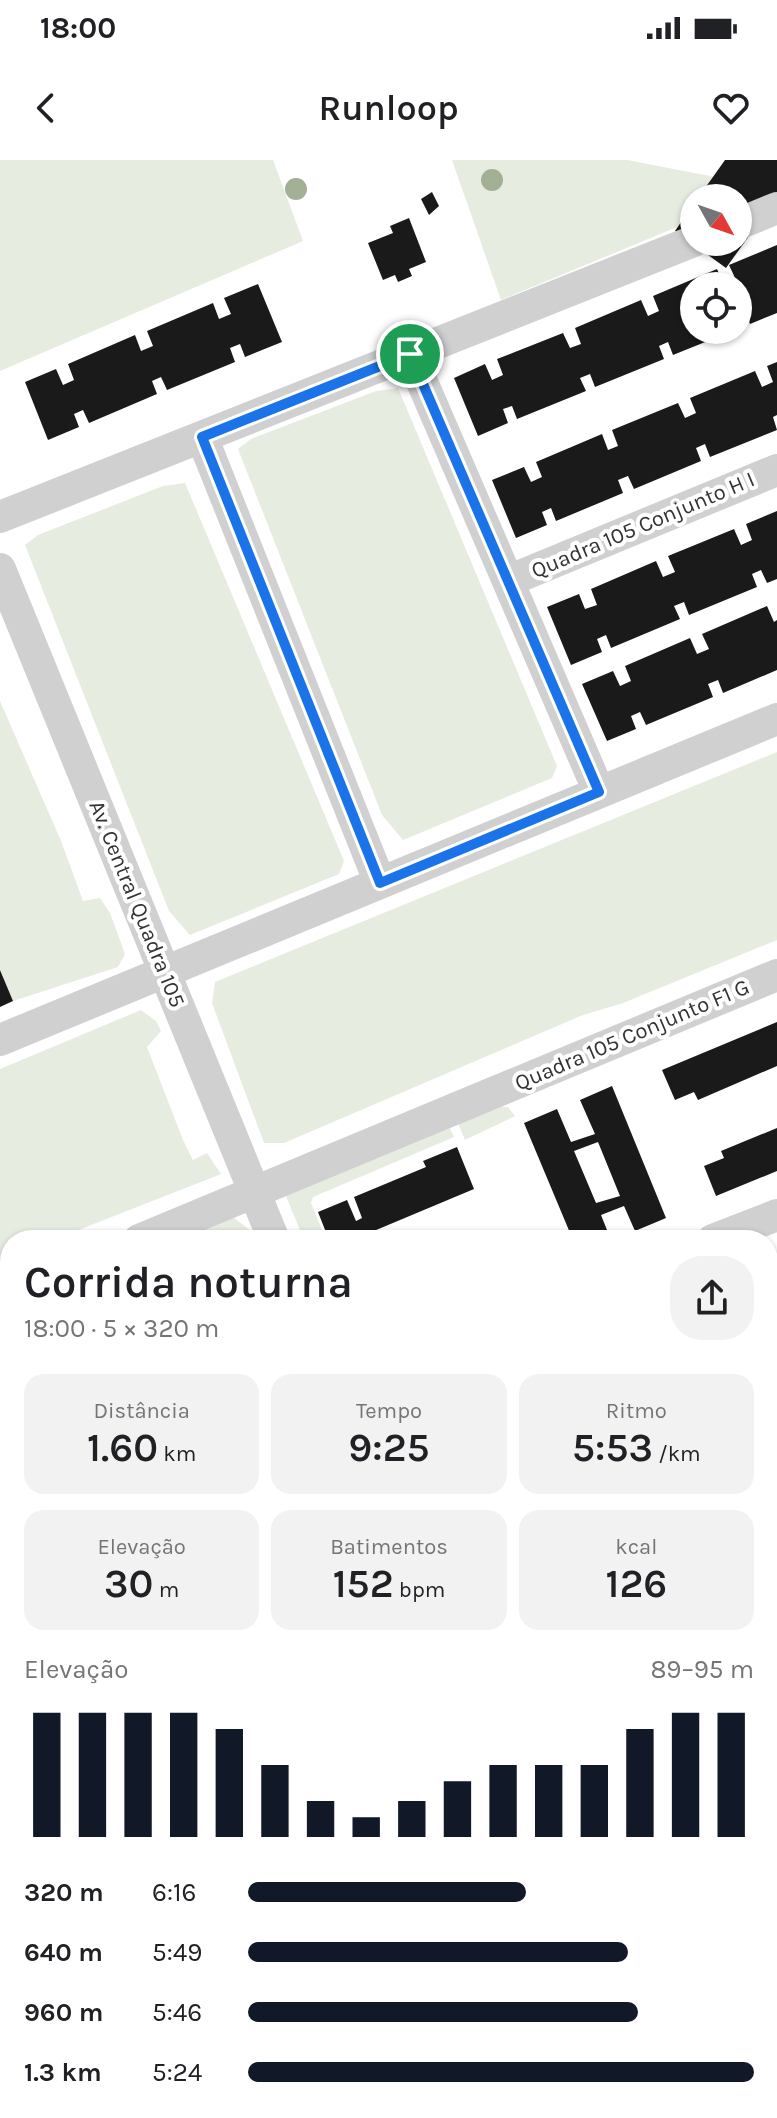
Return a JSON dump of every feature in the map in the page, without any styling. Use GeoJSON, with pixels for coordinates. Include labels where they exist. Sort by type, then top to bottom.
{"type":"FeatureCollection","features":[{"type":"Feature","properties":{"kind":"street"},"geometry":{"type":"LineString","coordinates":[[752,218],[777,208]]}},
{"type":"Feature","properties":{"kind":"street"},"geometry":{"type":"LineString","coordinates":[[0,517],[680,247]]}},
{"type":"Feature","properties":{"kind":"street"},"geometry":{"type":"LineString","coordinates":[[410,354],[599,792]]}},
{"type":"Feature","properties":{"kind":"street"},"geometry":{"type":"LineString","coordinates":[[202,437],[380,883]]}},
{"type":"Feature","properties":{"kind":"street","name":"Quadra 105 Conjunto H I"},"geometry":{"type":"LineString","coordinates":[[508,581],[777,470]]}},
{"type":"Feature","properties":{"kind":"street","name":"Av. Central Quadra 105"},"geometry":{"type":"LineString","coordinates":[[0,569],[270,1230]]}},
{"type":"Feature","properties":{"kind":"street"},"geometry":{"type":"LineString","coordinates":[[0,1040],[777,719]]}},
{"type":"Feature","properties":{"kind":"street","name":"Quadra 105 Conjunto F1 G"},"geometry":{"type":"LineString","coordinates":[[163,1230],[777,975]]}},
{"type":"Feature","properties":{"kind":"street"},"geometry":{"type":"LineString","coordinates":[[741,1230],[777,1215]]}},
{"type":"Feature","properties":{"kind":"shaded area"},"geometry":{"type":"Polygon","coordinates":[[[0,160],[273,160],[303,241],[0,371],[0,160]]]}},
{"type":"Feature","properties":{"kind":"shaded area"},"geometry":{"type":"Polygon","coordinates":[[[452,160],[627,160],[751,184],[680,184],[680,226],[501,300],[452,160]]]}},
{"type":"Feature","properties":{"kind":"shaded area"},"geometry":{"type":"Polygon","coordinates":[[[752,184],[766,187],[752,192],[752,184]]]}},
{"type":"Feature","properties":{"kind":"shaded area"},"geometry":{"type":"Polygon","coordinates":[[[398,388],[557,766],[552,778],[403,840],[382,815],[238,449],[251,439],[376,391],[398,388]]]}},
{"type":"Feature","properties":{"kind":"shaded area"},"geometry":{"type":"Polygon","coordinates":[[[185,483],[344,861],[339,874],[190,935],[169,911],[25,545],[38,535],[163,486],[185,483]]]}},
{"type":"Feature","properties":{"kind":"shaded area"},"geometry":{"type":"Polygon","coordinates":[[[0,701],[61,841],[83,901],[100,898],[110,913],[125,954],[118,967],[13,1001],[0,969],[0,701]]]}},
{"type":"Feature","properties":{"kind":"shaded area"},"geometry":{"type":"Polygon","coordinates":[[[777,752],[777,940],[623,1003],[583,1015],[284,1143],[264,1143],[212,1003],[215,982],[777,752]]]}},
{"type":"Feature","properties":{"kind":"shaded area"},"geometry":{"type":"Polygon","coordinates":[[[141,1010],[156,1021],[161,1031],[147,1047],[183,1140],[193,1160],[207,1153],[221,1174],[78,1230],[0,1230],[0,1069],[141,1010]]]}},
{"type":"Feature","properties":{"kind":"shaded area"},"geometry":{"type":"Polygon","coordinates":[[[508,1107],[515,1116],[465,1140],[458,1123],[508,1107]]]}},
{"type":"Feature","properties":{"kind":"shaded area"},"geometry":{"type":"Polygon","coordinates":[[[450,1128],[454,1137],[313,1197],[311,1203],[322,1230],[300,1230],[286,1196],[450,1128]]]}},
{"type":"Feature","properties":{"kind":"shaded area"},"geometry":{"type":"Polygon","coordinates":[[[233,1217],[250,1230],[200,1230],[233,1217]]]}},
{"type":"Feature","properties":{"kind":"building"},"geometry":{"type":"Polygon","coordinates":[[[725,160],[777,160],[777,197],[752,232],[752,184],[708,184],[725,160]]]}},
{"type":"Feature","properties":{"kind":"building"},"geometry":{"type":"Polygon","coordinates":[[[432,192],[439,206],[429,215],[421,199],[432,192]]]}},
{"type":"Feature","properties":{"kind":"building"},"geometry":{"type":"Polygon","coordinates":[[[409,218],[426,262],[409,269],[412,276],[398,282],[395,275],[383,280],[368,243],[393,233],[390,226],[409,218]]]}},
{"type":"Feature","properties":{"kind":"building"},"geometry":{"type":"Polygon","coordinates":[[[777,245],[777,313],[752,323],[752,272],[732,272],[729,265],[777,245]]]}},
{"type":"Feature","properties":{"kind":"building"},"geometry":{"type":"Polygon","coordinates":[[[709,256],[735,256],[726,268],[709,256]]]}},
{"type":"Feature","properties":{"kind":"building"},"geometry":{"type":"Polygon","coordinates":[[[258,284],[282,342],[245,357],[240,344],[230,348],[235,362],[167,390],[161,377],[152,381],[157,394],[89,423],[83,410],[74,414],[79,427],[48,440],[25,382],[56,369],[63,385],[74,380],[68,364],[135,335],[141,351],[153,346],[147,331],[213,303],[219,319],[231,314],[224,298],[258,284]]]}},
{"type":"Feature","properties":{"kind":"building"},"geometry":{"type":"Polygon","coordinates":[[[680,285],[680,344],[700,344],[673,355],[668,342],[659,346],[664,359],[595,387],[590,374],[580,378],[586,391],[517,419],[512,406],[503,409],[508,423],[478,436],[454,378],[485,364],[492,380],[503,375],[497,359],[563,333],[570,348],[581,344],[575,328],[641,300],[648,316],[659,311],[653,296],[680,285]]]}},
{"type":"Feature","properties":{"kind":"building"},"geometry":{"type":"Polygon","coordinates":[[[777,362],[777,415],[773,417],[777,430],[710,457],[705,444],[696,448],[701,461],[634,489],[628,476],[618,480],[623,493],[556,521],[551,508],[542,512],[547,525],[516,538],[492,480],[524,467],[531,482],[542,477],[536,462],[602,434],[608,450],[618,446],[612,430],[678,403],[685,418],[696,413],[690,398],[755,371],[762,387],[773,382],[767,366],[777,362]]]}},
{"type":"Feature","properties":{"kind":"building"},"geometry":{"type":"Polygon","coordinates":[[[777,511],[777,579],[767,583],[761,570],[752,574],[757,587],[689,615],[684,602],[674,606],[680,619],[611,648],[606,635],[597,639],[602,652],[571,665],[547,607],[579,594],[585,609],[597,605],[591,589],[656,561],[663,577],[675,572],[668,556],[734,529],[741,545],[752,540],[746,524],[777,511]]]}},
{"type":"Feature","properties":{"kind":"building"},"geometry":{"type":"Polygon","coordinates":[[[767,606],[774,622],[777,620],[777,670],[723,693],[718,680],[708,684],[713,697],[646,725],[640,712],[631,716],[636,729],[607,741],[582,684],[613,671],[620,686],[631,681],[625,666],[690,638],[697,654],[709,649],[702,634],[767,606]]]}},
{"type":"Feature","properties":{"kind":"building"},"geometry":{"type":"Polygon","coordinates":[[[0,970],[13,1001],[0,1007],[0,970]]]}},
{"type":"Feature","properties":{"kind":"building"},"geometry":{"type":"Polygon","coordinates":[[[777,1022],[777,1066],[698,1100],[694,1092],[675,1100],[662,1070],[777,1022]]]}},
{"type":"Feature","properties":{"kind":"building"},"geometry":{"type":"Polygon","coordinates":[[[612,1086],[666,1218],[635,1230],[624,1206],[601,1215],[607,1230],[569,1230],[524,1123],[557,1109],[571,1142],[595,1134],[580,1100],[612,1086]],[[598,1142],[574,1151],[596,1203],[620,1196],[598,1142]]]}},
{"type":"Feature","properties":{"kind":"building"},"geometry":{"type":"Polygon","coordinates":[[[777,1128],[777,1171],[716,1196],[704,1166],[724,1158],[721,1151],[777,1128]]]}},
{"type":"Feature","properties":{"kind":"building"},"geometry":{"type":"Polygon","coordinates":[[[457,1147],[474,1189],[376,1230],[325,1230],[318,1212],[347,1200],[356,1221],[362,1218],[354,1197],[426,1167],[423,1161],[457,1147]]]}},
{"type":"Feature","properties":{"kind":"route"},"geometry":{"type":"LineString","coordinates":[[410,354],[599,792],[380,883],[202,437],[410,354]]}}]}
